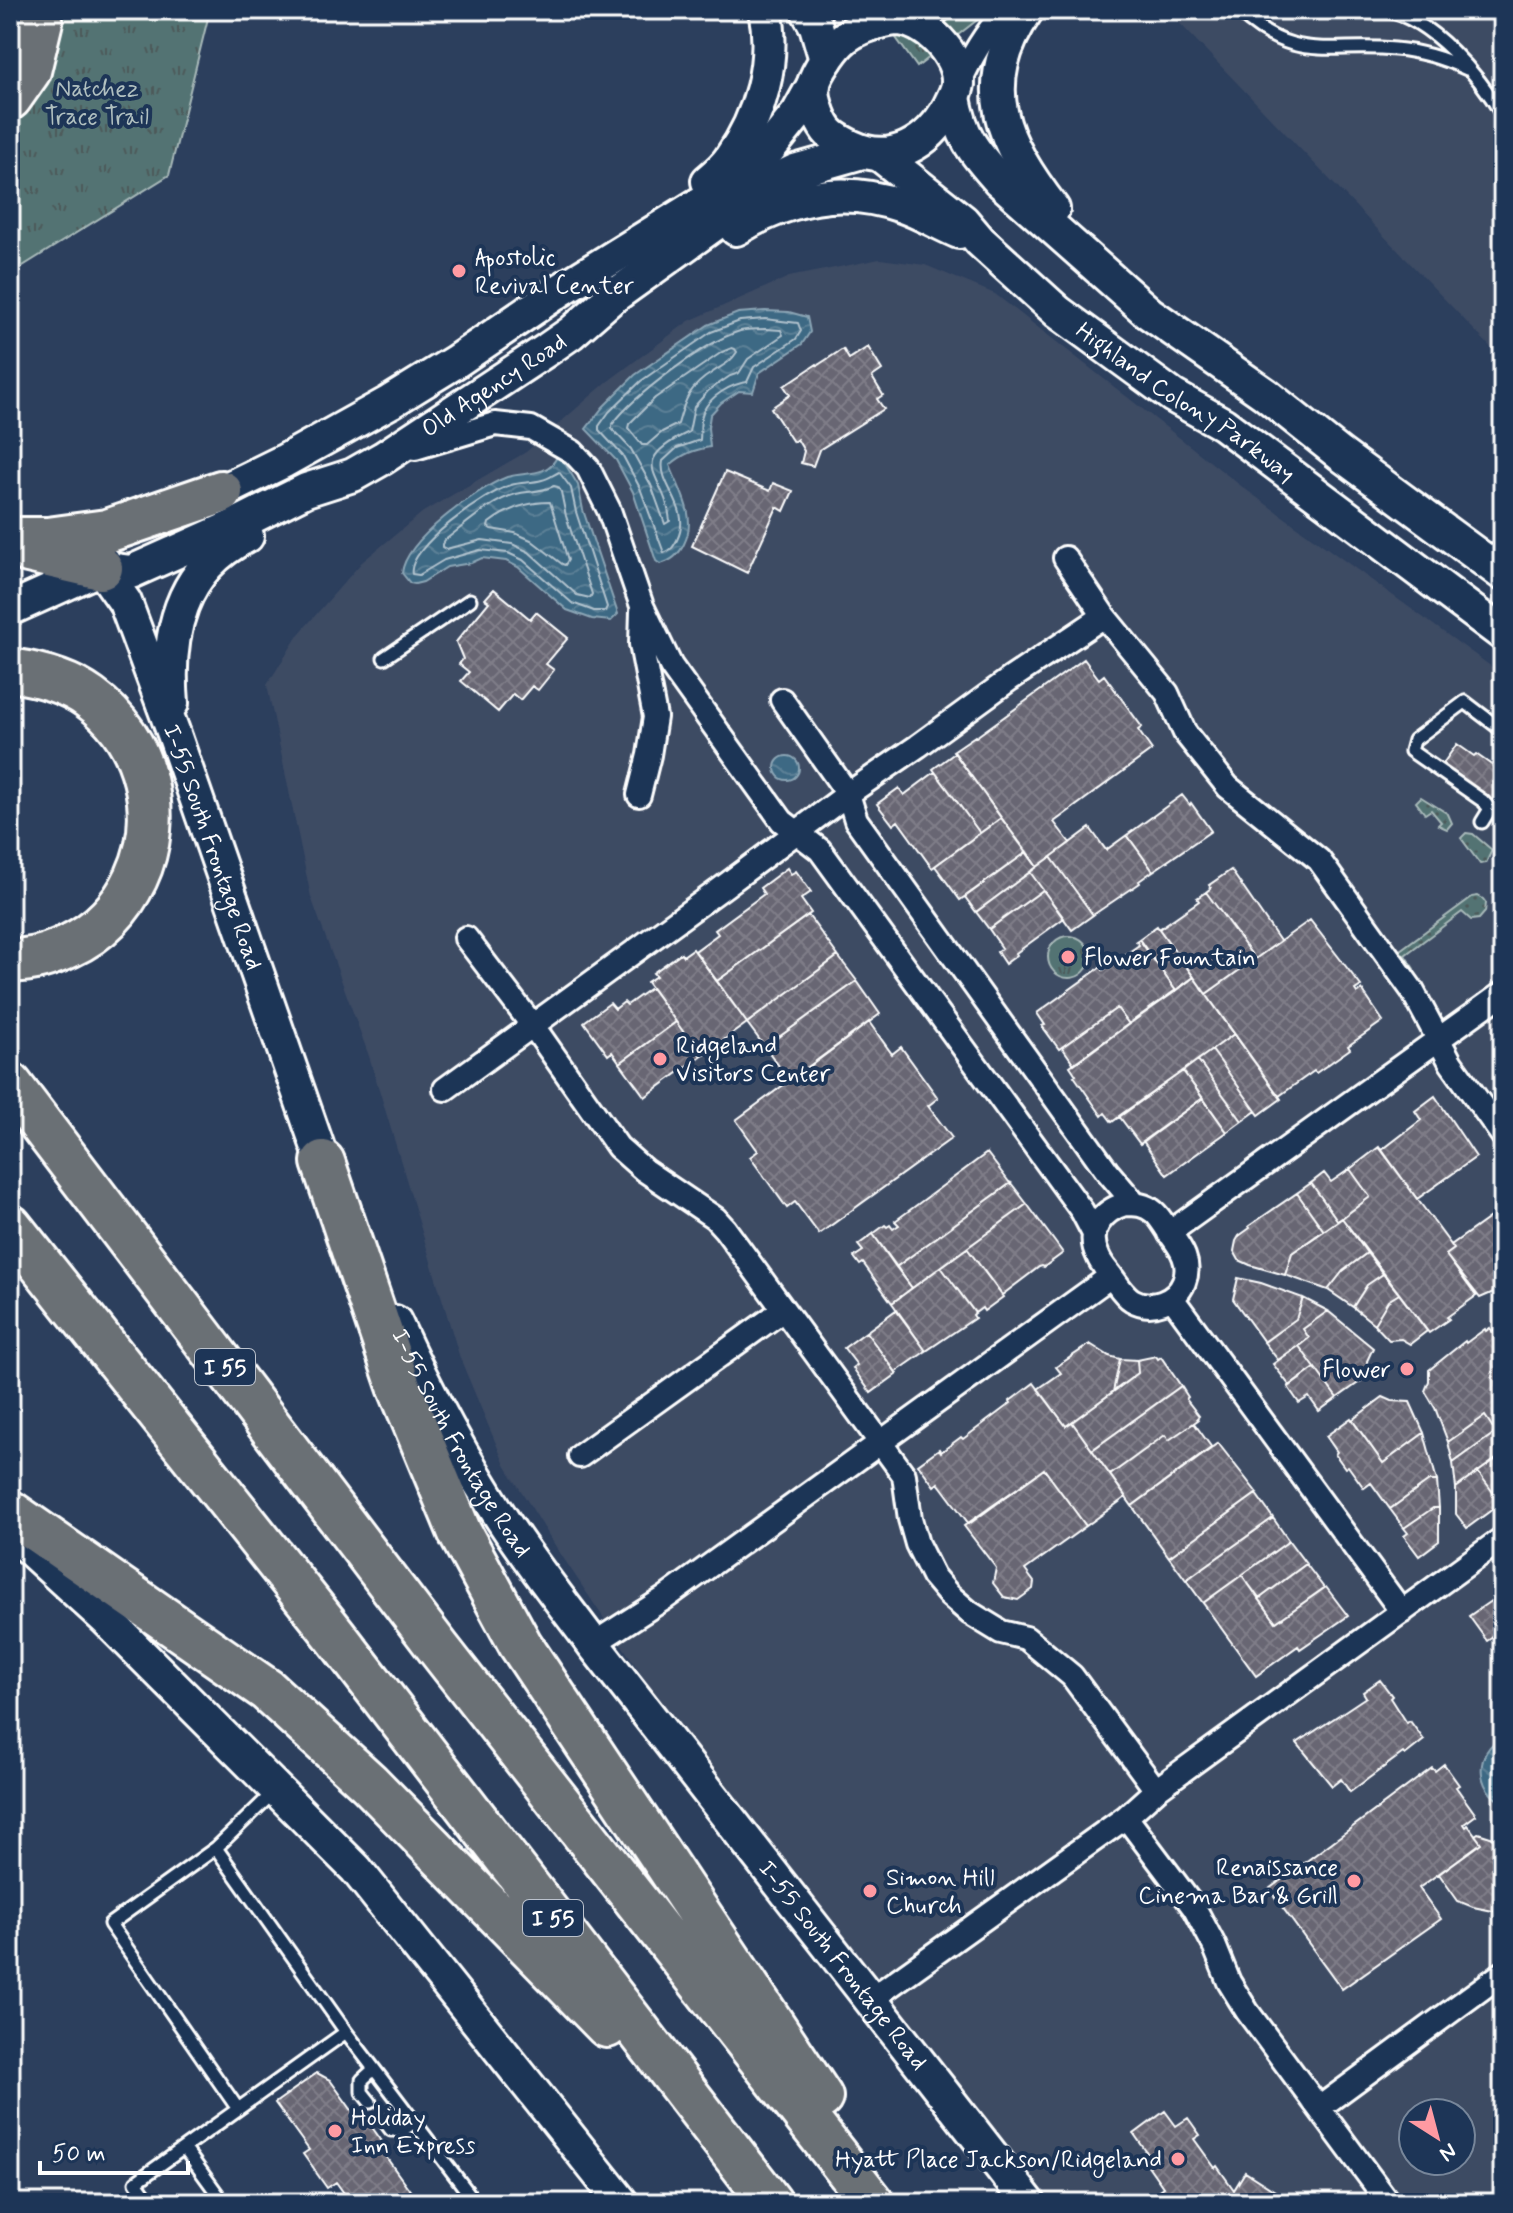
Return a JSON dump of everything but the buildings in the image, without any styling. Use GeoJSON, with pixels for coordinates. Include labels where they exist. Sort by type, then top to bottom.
{"type":"FeatureCollection","features":[{"type":"Feature","properties":{"kind":"highway"},"geometry":{"type":"LineString","coordinates":[[10,65],[17,51],[24,10]]}},
{"type":"Feature","properties":{"kind":"highway"},"geometry":{"type":"LineString","coordinates":[[10,98],[29,71],[41,10]]}},
{"type":"Feature","properties":{"kind":"highway"},"geometry":{"type":"LineString","coordinates":[[10,539],[48,539],[107,531],[221,492]]}},
{"type":"Feature","properties":{"kind":"highway"},"geometry":{"type":"LineString","coordinates":[[10,548],[101,568]]}},
{"type":"Feature","properties":{"kind":"highway"},"geometry":{"type":"LineString","coordinates":[[10,670],[38,674],[65,684],[89,697],[105,711],[128,739],[139,760],[148,787],[150,809],[144,861],[119,907],[81,941],[35,958],[10,960]]}},
{"type":"Feature","properties":{"kind":"highway","name":"I 55"},"geometry":{"type":"LineString","coordinates":[[10,1084],[439,1649],[873,2203]]}},
{"type":"Feature","properties":{"kind":"highway"},"geometry":{"type":"LineString","coordinates":[[323,1162],[399,1386],[460,1533],[520,1644],[894,2203]]}},
{"type":"Feature","properties":{"kind":"highway","name":"I 55"},"geometry":{"type":"LineString","coordinates":[[10,1226],[334,1634],[771,2203]]}},
{"type":"Feature","properties":{"kind":"highway"},"geometry":{"type":"LineString","coordinates":[[10,1512],[267,1690],[369,1783],[600,2019],[763,2203]]}},
{"type":"Feature","properties":{"kind":"street"},"geometry":{"type":"LineString","coordinates":[[656,233],[729,161],[751,126],[764,87],[768,56],[765,10]]}},
{"type":"Feature","properties":{"kind":"street"},"geometry":{"type":"LineString","coordinates":[[807,10],[816,26],[820,72],[816,107],[827,130],[842,143],[871,154],[916,144],[932,132],[986,33],[1006,10]]}},
{"type":"Feature","properties":{"kind":"street"},"geometry":{"type":"LineString","coordinates":[[820,72],[840,41],[856,30],[895,16],[940,10]]}},
{"type":"Feature","properties":{"kind":"street"},"geometry":{"type":"LineString","coordinates":[[1027,10],[1008,46],[1001,70],[999,92],[1007,137],[1025,172],[1091,260]]}},
{"type":"Feature","properties":{"kind":"street"},"geometry":{"type":"LineString","coordinates":[[895,16],[925,28],[937,38],[956,71],[956,92]]}},
{"type":"Feature","properties":{"kind":"street","name":"Old Agency Road"},"geometry":{"type":"LineString","coordinates":[[101,568],[120,539],[284,461],[390,402],[559,291],[722,190],[754,164],[798,113],[820,72]]}},
{"type":"Feature","properties":{"kind":"street","name":"Highland Colony Parkway"},"geometry":{"type":"LineString","coordinates":[[956,92],[958,122],[980,159],[999,180],[1149,313],[1265,394],[1340,454],[1503,574]]}},
{"type":"Feature","properties":{"kind":"street","name":"Old Agency Road"},"geometry":{"type":"LineString","coordinates":[[10,609],[101,568],[131,572],[306,490],[353,475],[571,333],[610,299],[776,180],[795,171],[871,154]]}},
{"type":"Feature","properties":{"kind":"street","name":"Highland Colony Parkway"},"geometry":{"type":"LineString","coordinates":[[871,154],[963,221],[980,241],[1058,312],[1173,396],[1223,424],[1503,634]]}},
{"type":"Feature","properties":{"kind":"street"},"geometry":{"type":"LineString","coordinates":[[571,333],[619,311],[737,228],[769,211],[805,198],[842,195],[875,198],[904,207],[980,241]]}},
{"type":"Feature","properties":{"kind":"street"},"geometry":{"type":"LineString","coordinates":[[383,458],[495,424],[531,428],[573,452],[588,468],[609,510],[642,606],[671,666],[782,821],[820,850],[1082,1211],[1094,1234]]}},
{"type":"Feature","properties":{"kind":"street"},"geometry":{"type":"LineString","coordinates":[[174,734],[170,650],[177,616],[194,581],[236,541],[323,498],[353,475]]}},
{"type":"Feature","properties":{"kind":"street"},"geometry":{"type":"LineString","coordinates":[[1065,558],[1104,616],[1167,693],[1185,733],[1215,772],[1228,787],[1319,860],[1412,990],[1451,1063],[1503,1136]]}},
{"type":"Feature","properties":{"kind":"street","name":"I-55 South Frontage Road"},"geometry":{"type":"LineString","coordinates":[[101,568],[125,602],[323,1162],[416,1368],[468,1463],[507,1526],[593,1644],[1029,2203]]}},
{"type":"Feature","properties":{"kind":"street"},"geometry":{"type":"LineString","coordinates":[[639,795],[655,717],[641,644],[642,606]]}},
{"type":"Feature","properties":{"kind":"street"},"geometry":{"type":"LineString","coordinates":[[445,1089],[848,794],[1104,616]]}},
{"type":"Feature","properties":{"kind":"street"},"geometry":{"type":"LineString","coordinates":[[782,700],[848,794],[856,820],[1107,1171],[1135,1204]]}},
{"type":"Feature","properties":{"kind":"street"},"geometry":{"type":"LineString","coordinates":[[466,938],[533,1026],[618,1147],[644,1170],[715,1218],[725,1229],[904,1475],[917,1544],[933,1576],[970,1613],[1001,1632],[1026,1638],[1072,1676],[1156,1790]]}},
{"type":"Feature","properties":{"kind":"street"},"geometry":{"type":"LineString","coordinates":[[1169,1233],[1503,993]]}},
{"type":"Feature","properties":{"kind":"street"},"geometry":{"type":"LineString","coordinates":[[1125,1204],[1145,1206],[1155,1212],[1169,1233],[1185,1256],[1186,1280],[1172,1298],[1162,1304],[1142,1304],[1125,1294],[1098,1257],[1094,1246],[1098,1222],[1109,1210],[1125,1204]]}},
{"type":"Feature","properties":{"kind":"street"},"geometry":{"type":"LineString","coordinates":[[593,1644],[665,1598],[1111,1276]]}},
{"type":"Feature","properties":{"kind":"street"},"geometry":{"type":"LineString","coordinates":[[1172,1298],[1402,1612]]}},
{"type":"Feature","properties":{"kind":"street"},"geometry":{"type":"LineString","coordinates":[[580,1456],[783,1310]]}},
{"type":"Feature","properties":{"kind":"street"},"geometry":{"type":"LineString","coordinates":[[10,1531],[106,1619],[356,1869],[622,2203]]}},
{"type":"Feature","properties":{"kind":"street"},"geometry":{"type":"LineString","coordinates":[[870,2000],[1126,1817],[1156,1790],[1503,1538]]}},
{"type":"Feature","properties":{"kind":"street"},"geometry":{"type":"LineString","coordinates":[[1126,1817],[1195,1909],[1229,1982],[1247,2011],[1389,2203]]}},
{"type":"Feature","properties":{"kind":"street"},"geometry":{"type":"LineString","coordinates":[[1319,2108],[1503,1973]]}},
{"type":"Feature","properties":{"kind":"lane"},"geometry":{"type":"LineString","coordinates":[[1237,10],[1261,31],[1283,42],[1309,48],[1392,48],[1424,52],[1467,69]]}},
{"type":"Feature","properties":{"kind":"lane"},"geometry":{"type":"LineString","coordinates":[[1384,10],[1418,24],[1447,44],[1493,99],[1503,116]]}},
{"type":"Feature","properties":{"kind":"lane"},"geometry":{"type":"LineString","coordinates":[[384,658],[470,600]]}},
{"type":"Feature","properties":{"kind":"lane"},"geometry":{"type":"LineString","coordinates":[[1482,822],[1490,809],[1483,801],[1411,751],[1414,740],[1465,702],[1503,731]]}},
{"type":"Feature","properties":{"kind":"lane"},"geometry":{"type":"LineString","coordinates":[[238,2109],[110,1924],[216,1848],[276,1790]]}},
{"type":"Feature","properties":{"kind":"lane"},"geometry":{"type":"LineString","coordinates":[[216,1848],[346,2032],[476,2203]]}},
{"type":"Feature","properties":{"kind":"lane"},"geometry":{"type":"LineString","coordinates":[[151,2203],[136,2182],[346,2032]]}},
{"type":"Feature","properties":{"kind":"lane"},"geometry":{"type":"LineString","coordinates":[[370,2102],[362,2092],[362,2080],[374,2069]]}},
{"type":"Feature","properties":{"kind":"lane"},"geometry":{"type":"LineString","coordinates":[[385,2122],[391,2130],[403,2130],[414,2122]]}},
{"type":"Feature","properties":{"kind":"lane"},"geometry":{"type":"LineString","coordinates":[[184,2148],[224,2203]]}},
{"type":"Feature","properties":{"kind":"shaded area"},"geometry":{"type":"Polygon","coordinates":[[[1167,10],[1503,10],[1503,360],[1167,10]]]}},
{"type":"Feature","properties":{"kind":"shaded area"},"geometry":{"type":"Polygon","coordinates":[[[880,259],[925,265],[995,294],[1245,489],[1503,675],[1503,2203],[1049,2203],[646,1681],[505,1465],[460,1358],[369,1056],[311,897],[267,685],[299,634],[362,562],[423,512],[526,452],[607,382],[689,321],[789,277],[880,259]]]}},
{"type":"Feature","properties":{"kind":"green space","name":"Natchez Trace Trail"},"geometry":{"type":"Polygon","coordinates":[[[10,10],[210,10],[169,175],[10,274],[10,10]]]}},
{"type":"Feature","properties":{"kind":"green space"},"geometry":{"type":"Polygon","coordinates":[[[876,10],[990,10],[917,67],[876,10]]]}},
{"type":"Feature","properties":{"kind":"green space"},"geometry":{"type":"Polygon","coordinates":[[[1421,797],[1448,814],[1452,823],[1447,829],[1438,825],[1441,822],[1431,810],[1425,814],[1416,802],[1421,797]]]}},
{"type":"Feature","properties":{"kind":"green space"},"geometry":{"type":"Polygon","coordinates":[[[1466,833],[1473,834],[1492,850],[1486,863],[1480,864],[1461,838],[1466,833]]]}},
{"type":"Feature","properties":{"kind":"green space"},"geometry":{"type":"Polygon","coordinates":[[[1478,896],[1486,903],[1485,912],[1479,919],[1471,920],[1462,912],[1405,955],[1414,969],[1410,974],[1396,953],[1472,897],[1478,896]]]}},
{"type":"Feature","properties":{"kind":"green space","name":"Flower Fountain"},"geometry":{"type":"Polygon","coordinates":[[[1069,936],[1084,942],[1090,957],[1084,972],[1069,978],[1054,972],[1048,957],[1054,942],[1069,936]]]}},
{"type":"Feature","properties":{"kind":"water"},"geometry":{"type":"Polygon","coordinates":[[[789,312],[807,317],[810,332],[802,344],[759,373],[753,392],[739,391],[710,415],[710,447],[688,453],[670,465],[686,504],[688,534],[680,551],[660,564],[656,561],[633,492],[616,460],[586,429],[635,375],[708,325],[738,313],[789,312]]]}},
{"type":"Feature","properties":{"kind":"water"},"geometry":{"type":"Polygon","coordinates":[[[557,457],[564,462],[578,485],[583,510],[618,614],[611,621],[592,619],[567,610],[518,567],[506,561],[482,558],[447,567],[423,582],[410,583],[402,573],[406,560],[429,531],[445,517],[494,483],[507,477],[541,471],[557,457]]]}},
{"type":"Feature","properties":{"kind":"water"},"geometry":{"type":"Polygon","coordinates":[[[787,756],[796,759],[799,768],[796,777],[787,780],[778,777],[775,768],[778,759],[787,756]]]}},
{"type":"Feature","properties":{"kind":"water"},"geometry":{"type":"Polygon","coordinates":[[[1503,1737],[1503,1803],[1487,1789],[1482,1770],[1487,1751],[1503,1737]]]}},
{"type":"Feature","properties":{"kind":"place","name":"Apostolic Revival Center"},"geometry":{"type":"Point","coordinates":[459,271]}},
{"type":"Feature","properties":{"kind":"place","name":"Flower Fountain"},"geometry":{"type":"Point","coordinates":[1068,957]}},
{"type":"Feature","properties":{"kind":"place","name":"Ridgeland Visitors Center"},"geometry":{"type":"Point","coordinates":[660,1059]}},
{"type":"Feature","properties":{"kind":"place","name":"Flower"},"geometry":{"type":"Point","coordinates":[1407,1369]}},
{"type":"Feature","properties":{"kind":"place","name":"Renaissance Cinema Bar & Grill"},"geometry":{"type":"Point","coordinates":[1354,1881]}},
{"type":"Feature","properties":{"kind":"place","name":"Simon Hill Church"},"geometry":{"type":"Point","coordinates":[870,1891]}},
{"type":"Feature","properties":{"kind":"place","name":"Holiday Inn Express"},"geometry":{"type":"Point","coordinates":[335,2131]}},
{"type":"Feature","properties":{"kind":"place","name":"Hyatt Place Jackson/Ridgeland"},"geometry":{"type":"Point","coordinates":[1178,2159]}}]}
